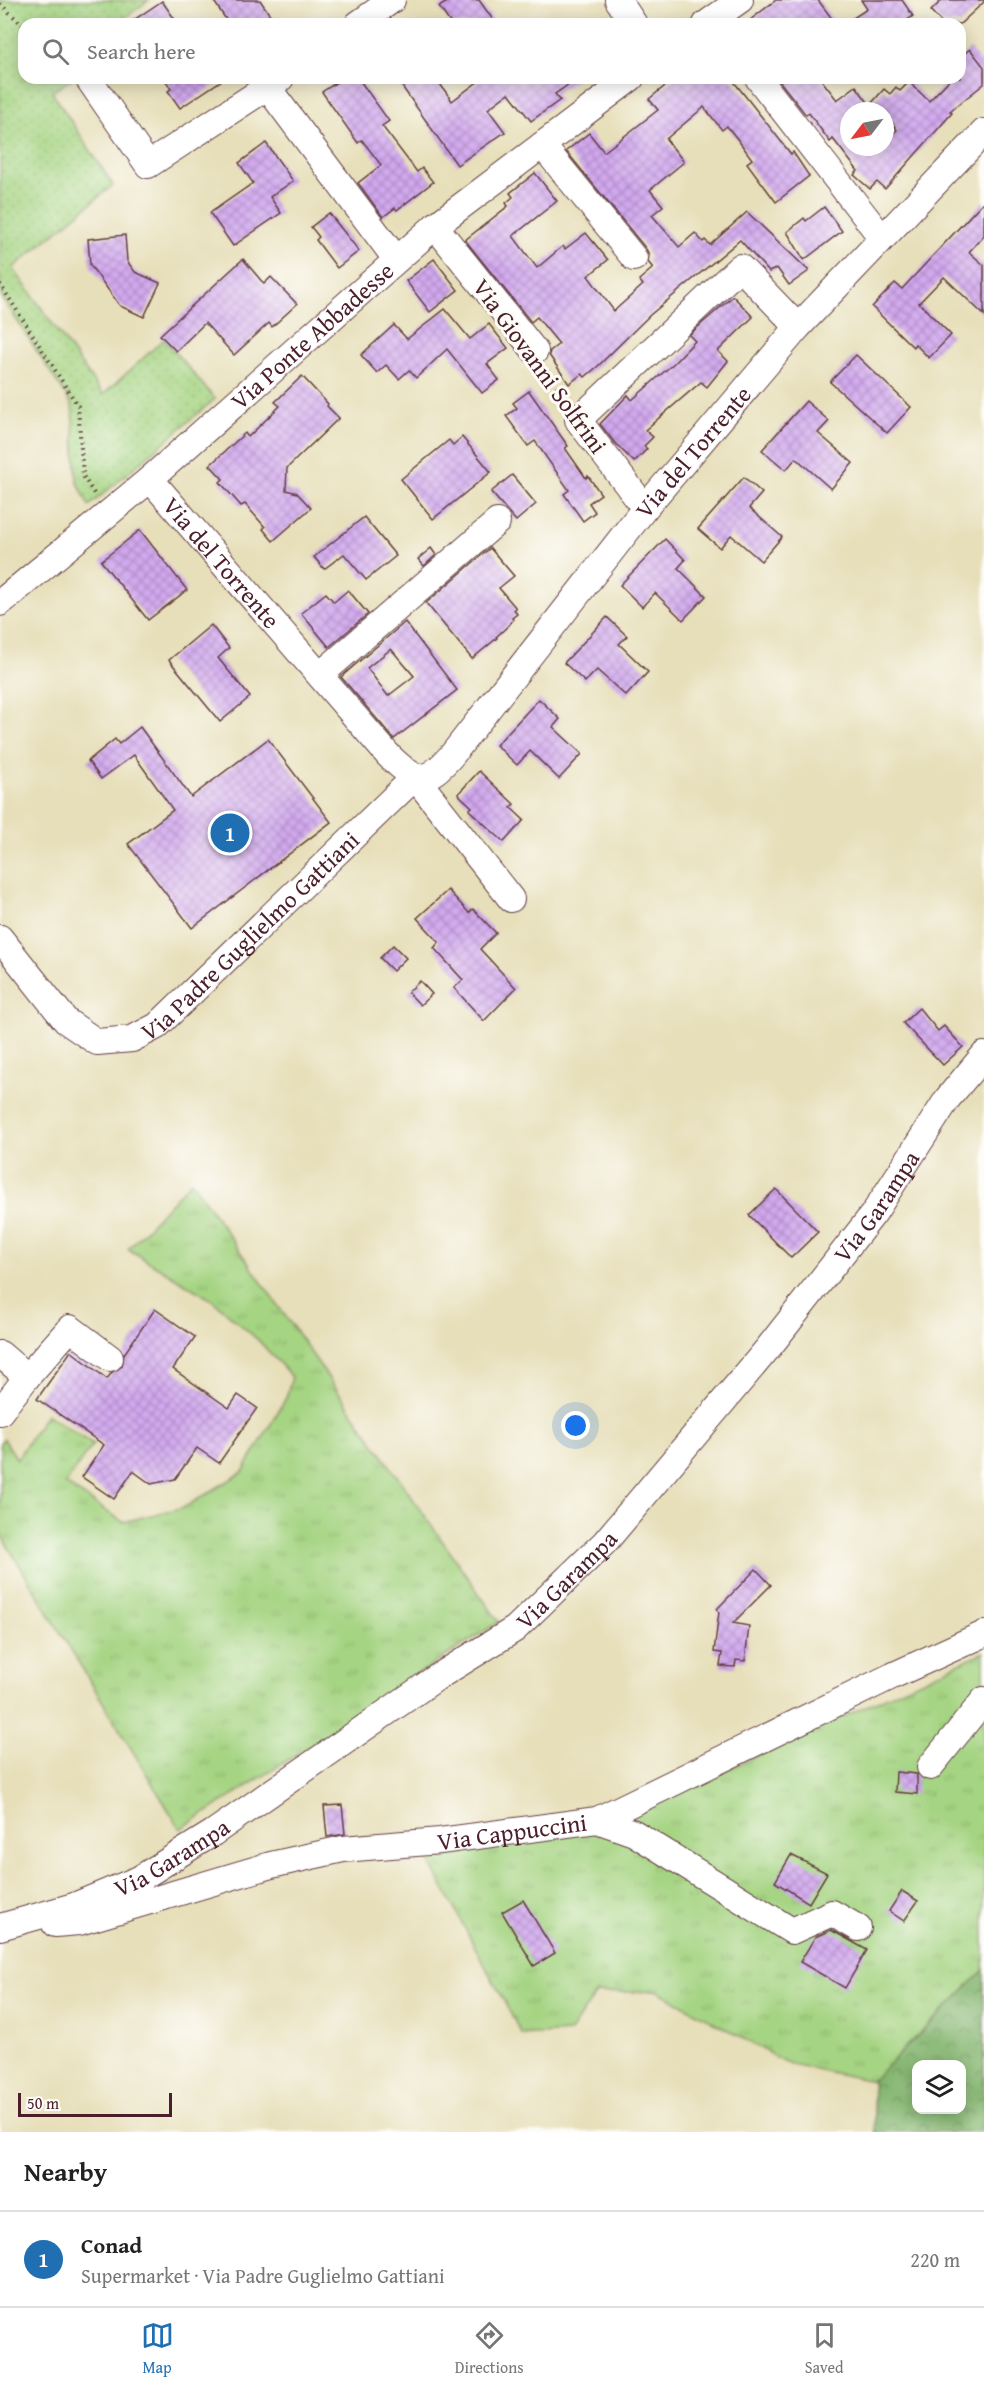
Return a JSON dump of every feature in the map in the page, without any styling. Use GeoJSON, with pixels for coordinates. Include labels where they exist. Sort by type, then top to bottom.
{"type":"FeatureCollection","features":[{"type":"Feature","properties":{"kind":"street"},"geometry":{"type":"LineString","coordinates":[[366,18],[392,0]]}},
{"type":"Feature","properties":{"kind":"street"},"geometry":{"type":"LineString","coordinates":[[618,0],[630,18]]}},
{"type":"Feature","properties":{"kind":"street"},"geometry":{"type":"LineString","coordinates":[[716,18],[740,0]]}},
{"type":"Feature","properties":{"kind":"street"},"geometry":{"type":"LineString","coordinates":[[92,84],[148,165],[273,84]]}},
{"type":"Feature","properties":{"kind":"street"},"geometry":{"type":"LineString","coordinates":[[276,84],[396,259]]}},
{"type":"Feature","properties":{"kind":"street","name":"Via Ponte Abbadesse"},"geometry":{"type":"LineString","coordinates":[[0,603],[150,479],[435,225],[623,84]]}},
{"type":"Feature","properties":{"kind":"street"},"geometry":{"type":"LineString","coordinates":[[763,84],[882,238]]}},
{"type":"Feature","properties":{"kind":"street","name":"Via del Torrente"},"geometry":{"type":"LineString","coordinates":[[416,777],[426,777],[436,772],[452,755],[645,508],[798,327],[984,132]]}},
{"type":"Feature","properties":{"kind":"street"},"geometry":{"type":"LineString","coordinates":[[542,145],[634,258]]}},
{"type":"Feature","properties":{"kind":"street","name":"Via Giovanni Solfrini"},"geometry":{"type":"LineString","coordinates":[[435,225],[535,351]]}},
{"type":"Feature","properties":{"kind":"street"},"geometry":{"type":"LineString","coordinates":[[578,420],[740,267],[798,327]]}},
{"type":"Feature","properties":{"kind":"street","name":"Via Giovanni Solfrini"},"geometry":{"type":"LineString","coordinates":[[578,420],[645,508]]}},
{"type":"Feature","properties":{"kind":"street","name":"Via del Torrente"},"geometry":{"type":"LineString","coordinates":[[150,479],[389,756],[406,772],[416,777],[511,899]]}},
{"type":"Feature","properties":{"kind":"street"},"geometry":{"type":"LineString","coordinates":[[320,675],[497,522]]}},
{"type":"Feature","properties":{"kind":"street","name":"Via Padre Guglielmo Gattiani"},"geometry":{"type":"LineString","coordinates":[[0,938],[66,1022],[97,1042],[132,1039],[157,1026],[416,777]]}},
{"type":"Feature","properties":{"kind":"street","name":"Via Garampa"},"geometry":{"type":"LineString","coordinates":[[3,1926],[74,1906],[139,1879],[213,1833],[436,1678],[515,1629],[605,1542],[769,1347],[874,1213],[948,1098],[984,1054]]}},
{"type":"Feature","properties":{"kind":"street"},"geometry":{"type":"LineString","coordinates":[[0,1412],[70,1328],[110,1358]]}},
{"type":"Feature","properties":{"kind":"street"},"geometry":{"type":"LineString","coordinates":[[0,1354],[27,1377]]}},
{"type":"Feature","properties":{"kind":"street","name":"Via Cappuccini"},"geometry":{"type":"LineString","coordinates":[[3,1926],[79,1922],[271,1865],[342,1849],[440,1841],[597,1820],[892,1676],[984,1634]]}},
{"type":"Feature","properties":{"kind":"street"},"geometry":{"type":"LineString","coordinates":[[930,1767],[984,1700]]}},
{"type":"Feature","properties":{"kind":"street"},"geometry":{"type":"LineString","coordinates":[[597,1820],[634,1833],[792,1931],[832,1914],[858,1928]]}},
{"type":"Feature","properties":{"kind":"path"},"geometry":{"type":"LineString","coordinates":[[0,4],[18,20]]}},
{"type":"Feature","properties":{"kind":"path"},"geometry":{"type":"LineString","coordinates":[[0,284],[78,406],[83,476],[97,499],[104,517]]}},
{"type":"Feature","properties":{"kind":"path","name":"Via Giovanni Solfrini"},"geometry":{"type":"LineString","coordinates":[[535,351],[578,420]]}},
{"type":"Feature","properties":{"kind":"green space"},"geometry":{"type":"Polygon","coordinates":[[[0,0],[149,0],[124,18],[18,18],[18,84],[64,84],[52,92],[113,185],[13,268],[103,395],[164,339],[215,399],[89,506],[77,481],[72,405],[0,294],[0,0]]]}},
{"type":"Feature","properties":{"kind":"green space"},"geometry":{"type":"Polygon","coordinates":[[[191,1181],[499,1622],[180,1829],[0,1533],[0,1442],[4,1439],[17,1459],[46,1414],[93,1444],[65,1484],[123,1522],[185,1507],[243,1472],[286,1398],[292,1377],[258,1340],[212,1300],[128,1249],[191,1181]]]}},
{"type":"Feature","properties":{"kind":"green space"},"geometry":{"type":"Polygon","coordinates":[[[984,1652],[984,1970],[872,2081],[787,2063],[658,1991],[596,1993],[570,2032],[522,2035],[427,1857],[600,1828],[984,1652]]]}},
{"type":"Feature","properties":{"kind":"green space"},"geometry":{"type":"Polygon","coordinates":[[[984,1970],[984,2132],[875,2132],[872,2081],[984,1970]]]}},
{"type":"Feature","properties":{"kind":"building"},"geometry":{"type":"Polygon","coordinates":[[[213,0],[260,0],[272,18],[225,18],[213,0]]]}},
{"type":"Feature","properties":{"kind":"building"},"geometry":{"type":"Polygon","coordinates":[[[450,0],[479,0],[492,18],[447,18],[439,7],[450,0]]]}},
{"type":"Feature","properties":{"kind":"building"},"geometry":{"type":"Polygon","coordinates":[[[776,0],[818,0],[832,18],[753,18],[776,0]]]}},
{"type":"Feature","properties":{"kind":"building"},"geometry":{"type":"Polygon","coordinates":[[[861,0],[902,0],[913,16],[910,18],[853,18],[867,9],[861,0]]]}},
{"type":"Feature","properties":{"kind":"building"},"geometry":{"type":"Polygon","coordinates":[[[942,0],[984,0],[966,18],[937,18],[931,11],[942,0]]]}},
{"type":"Feature","properties":{"kind":"building"},"geometry":{"type":"Polygon","coordinates":[[[162,1],[174,18],[137,18],[162,1]]]}},
{"type":"Feature","properties":{"kind":"building"},"geometry":{"type":"Polygon","coordinates":[[[970,49],[984,67],[984,84],[950,111],[952,113],[885,189],[877,182],[870,189],[854,175],[858,171],[846,156],[894,156],[894,133],[897,130],[894,125],[894,102],[873,102],[884,89],[890,94],[896,87],[900,91],[907,84],[911,84],[929,101],[945,84],[966,84],[966,52],[970,49]]]}},
{"type":"Feature","properties":{"kind":"building"},"geometry":{"type":"Polygon","coordinates":[[[168,84],[216,84],[180,108],[168,91],[171,89],[168,84]]]}},
{"type":"Feature","properties":{"kind":"building"},"geometry":{"type":"Polygon","coordinates":[[[334,84],[362,84],[389,121],[382,126],[417,172],[422,168],[433,182],[397,210],[395,208],[383,217],[358,183],[381,165],[362,140],[358,143],[322,92],[334,84]]]}},
{"type":"Feature","properties":{"kind":"building"},"geometry":{"type":"Polygon","coordinates":[[[400,84],[440,84],[452,101],[475,84],[569,84],[555,94],[560,100],[531,121],[509,93],[488,109],[505,132],[457,165],[400,84]]]}},
{"type":"Feature","properties":{"kind":"building"},"geometry":{"type":"Polygon","coordinates":[[[668,84],[736,84],[791,154],[793,152],[809,176],[776,202],[747,163],[752,159],[738,140],[727,126],[722,130],[704,107],[666,139],[684,162],[650,190],[663,206],[652,215],[679,247],[695,233],[703,242],[705,240],[710,245],[747,212],[809,271],[789,285],[777,268],[769,272],[740,240],[650,315],[585,377],[582,374],[569,384],[549,355],[550,351],[559,344],[537,317],[531,322],[465,240],[508,206],[506,203],[513,197],[510,193],[535,173],[557,201],[513,236],[537,268],[563,246],[565,249],[586,233],[608,260],[588,276],[614,311],[643,285],[639,280],[653,268],[648,262],[649,255],[646,249],[566,151],[589,133],[604,152],[658,110],[649,99],[668,84]]]}},
{"type":"Feature","properties":{"kind":"building"},"geometry":{"type":"Polygon","coordinates":[[[782,84],[825,84],[837,100],[856,86],[868,102],[840,102],[840,148],[833,139],[830,142],[809,113],[806,115],[782,84]]]}},
{"type":"Feature","properties":{"kind":"building"},"geometry":{"type":"Polygon","coordinates":[[[266,143],[293,181],[270,197],[281,213],[233,246],[210,213],[253,183],[239,163],[266,143]]]}},
{"type":"Feature","properties":{"kind":"building"},"geometry":{"type":"Polygon","coordinates":[[[984,201],[984,235],[969,252],[984,265],[984,315],[944,277],[919,303],[951,335],[929,358],[915,344],[913,347],[872,307],[895,283],[902,289],[984,201]]]}},
{"type":"Feature","properties":{"kind":"building"},"geometry":{"type":"Polygon","coordinates":[[[824,207],[842,231],[804,260],[787,232],[804,218],[806,221],[824,207]]]}},
{"type":"Feature","properties":{"kind":"building"},"geometry":{"type":"Polygon","coordinates":[[[329,213],[359,251],[337,268],[316,240],[319,237],[311,227],[329,213]]]}},
{"type":"Feature","properties":{"kind":"building"},"geometry":{"type":"Polygon","coordinates":[[[125,235],[127,261],[135,272],[160,283],[144,317],[120,306],[90,265],[88,239],[125,235]]]}},
{"type":"Feature","properties":{"kind":"building"},"geometry":{"type":"Polygon","coordinates":[[[243,259],[264,284],[271,277],[297,304],[272,327],[269,323],[234,355],[205,323],[176,351],[160,335],[243,259]]]}},
{"type":"Feature","properties":{"kind":"building"},"geometry":{"type":"Polygon","coordinates":[[[434,259],[458,290],[430,312],[406,281],[434,259]]]}},
{"type":"Feature","properties":{"kind":"building"},"geometry":{"type":"Polygon","coordinates":[[[733,296],[753,317],[718,351],[728,361],[707,387],[701,382],[645,430],[653,437],[644,446],[647,449],[634,462],[600,424],[628,395],[632,400],[674,363],[695,341],[689,335],[733,296]]]}},
{"type":"Feature","properties":{"kind":"building"},"geometry":{"type":"Polygon","coordinates":[[[445,309],[470,339],[489,324],[508,348],[487,364],[499,380],[482,393],[447,349],[416,378],[409,370],[399,379],[386,365],[377,373],[361,355],[394,325],[407,339],[445,309]]]}},
{"type":"Feature","properties":{"kind":"building"},"geometry":{"type":"Polygon","coordinates":[[[856,355],[911,407],[887,433],[830,382],[856,355]]]}},
{"type":"Feature","properties":{"kind":"building"},"geometry":{"type":"Polygon","coordinates":[[[302,376],[339,418],[287,468],[286,490],[297,493],[311,508],[273,541],[263,529],[265,527],[245,504],[241,506],[220,482],[223,479],[210,465],[245,433],[248,437],[280,406],[275,402],[302,376]]]}},
{"type":"Feature","properties":{"kind":"building"},"geometry":{"type":"Polygon","coordinates":[[[529,391],[568,446],[565,448],[586,478],[588,476],[601,494],[589,503],[595,512],[583,521],[564,494],[569,490],[535,441],[528,446],[506,416],[517,408],[513,403],[529,391]]]}},
{"type":"Feature","properties":{"kind":"building"},"geometry":{"type":"Polygon","coordinates":[[[806,401],[829,421],[818,433],[853,463],[831,489],[796,458],[786,470],[762,450],[806,401]]]}},
{"type":"Feature","properties":{"kind":"building"},"geometry":{"type":"Polygon","coordinates":[[[462,437],[491,472],[433,519],[401,479],[449,440],[453,445],[462,437]]]}},
{"type":"Feature","properties":{"kind":"building"},"geometry":{"type":"Polygon","coordinates":[[[512,475],[536,504],[516,521],[491,492],[512,475]]]}},
{"type":"Feature","properties":{"kind":"building"},"geometry":{"type":"Polygon","coordinates":[[[744,477],[762,493],[749,508],[782,537],[761,561],[731,535],[720,548],[698,529],[744,477]]]}},
{"type":"Feature","properties":{"kind":"building"},"geometry":{"type":"Polygon","coordinates":[[[364,517],[396,556],[366,580],[344,554],[324,569],[314,557],[364,517]]]}},
{"type":"Feature","properties":{"kind":"building"},"geometry":{"type":"Polygon","coordinates":[[[140,530],[187,590],[148,620],[101,561],[140,530]]]}},
{"type":"Feature","properties":{"kind":"building"},"geometry":{"type":"Polygon","coordinates":[[[665,539],[685,560],[678,568],[706,596],[683,620],[655,593],[642,607],[620,585],[665,539]]]}},
{"type":"Feature","properties":{"kind":"building"},"geometry":{"type":"Polygon","coordinates":[[[431,548],[436,555],[424,566],[418,559],[431,548]]]}},
{"type":"Feature","properties":{"kind":"building"},"geometry":{"type":"Polygon","coordinates":[[[490,548],[514,576],[499,588],[516,608],[514,609],[517,614],[497,638],[472,659],[426,603],[490,548]]]}},
{"type":"Feature","properties":{"kind":"building"},"geometry":{"type":"Polygon","coordinates":[[[348,590],[368,614],[329,647],[301,613],[326,593],[334,602],[348,590]]]}},
{"type":"Feature","properties":{"kind":"building"},"geometry":{"type":"Polygon","coordinates":[[[607,617],[627,636],[619,644],[648,672],[626,696],[597,670],[585,682],[564,663],[607,617]]]}},
{"type":"Feature","properties":{"kind":"building"},"geometry":{"type":"Polygon","coordinates":[[[405,622],[457,690],[394,739],[341,677],[405,622]],[[391,649],[367,668],[388,696],[414,676],[391,649]]]}},
{"type":"Feature","properties":{"kind":"building"},"geometry":{"type":"Polygon","coordinates":[[[211,625],[229,648],[218,658],[250,697],[220,722],[169,660],[211,625]]]}},
{"type":"Feature","properties":{"kind":"building"},"geometry":{"type":"Polygon","coordinates":[[[539,699],[560,719],[553,727],[582,754],[559,779],[530,751],[517,765],[496,745],[539,699]]]}},
{"type":"Feature","properties":{"kind":"building"},"geometry":{"type":"Polygon","coordinates":[[[140,727],[191,797],[268,739],[331,822],[192,928],[128,844],[173,810],[134,755],[101,779],[88,761],[115,739],[119,744],[140,727]]]}},
{"type":"Feature","properties":{"kind":"building"},"geometry":{"type":"Polygon","coordinates":[[[479,771],[514,804],[511,808],[524,820],[504,842],[469,810],[472,807],[458,794],[479,771]]]}},
{"type":"Feature","properties":{"kind":"building"},"geometry":{"type":"Polygon","coordinates":[[[448,890],[469,913],[473,909],[496,933],[480,949],[516,988],[484,1021],[454,988],[463,980],[434,948],[439,942],[417,918],[448,890]]]}},
{"type":"Feature","properties":{"kind":"building"},"geometry":{"type":"Polygon","coordinates":[[[393,945],[406,958],[393,971],[380,958],[393,945]]]}},
{"type":"Feature","properties":{"kind":"building"},"geometry":{"type":"Polygon","coordinates":[[[420,981],[432,994],[420,1005],[408,992],[420,981]]]}},
{"type":"Feature","properties":{"kind":"building"},"geometry":{"type":"Polygon","coordinates":[[[919,1008],[938,1031],[944,1026],[963,1047],[943,1065],[903,1023],[919,1008]]]}},
{"type":"Feature","properties":{"kind":"building"},"geometry":{"type":"Polygon","coordinates":[[[776,1189],[818,1232],[791,1258],[749,1215],[776,1189]]]}},
{"type":"Feature","properties":{"kind":"building"},"geometry":{"type":"Polygon","coordinates":[[[155,1309],[195,1337],[173,1369],[229,1408],[238,1395],[257,1408],[219,1463],[197,1448],[175,1479],[151,1484],[133,1471],[114,1499],[82,1477],[104,1445],[37,1399],[71,1351],[107,1379],[112,1372],[122,1366],[124,1354],[155,1309]]]}},
{"type":"Feature","properties":{"kind":"building"},"geometry":{"type":"Polygon","coordinates":[[[756,1569],[771,1585],[733,1623],[749,1626],[745,1661],[736,1660],[735,1667],[720,1666],[722,1653],[714,1652],[719,1612],[717,1609],[756,1569]]]}},
{"type":"Feature","properties":{"kind":"building"},"geometry":{"type":"Polygon","coordinates":[[[896,1772],[917,1774],[917,1794],[895,1792],[896,1772]]]}},
{"type":"Feature","properties":{"kind":"building"},"geometry":{"type":"Polygon","coordinates":[[[342,1805],[345,1834],[327,1837],[324,1806],[342,1805]]]}},
{"type":"Feature","properties":{"kind":"building"},"geometry":{"type":"Polygon","coordinates":[[[791,1855],[827,1873],[809,1903],[775,1882],[791,1855]]]}},
{"type":"Feature","properties":{"kind":"building"},"geometry":{"type":"Polygon","coordinates":[[[902,1891],[918,1901],[904,1921],[889,1911],[902,1891]]]}},
{"type":"Feature","properties":{"kind":"building"},"geometry":{"type":"Polygon","coordinates":[[[523,1900],[555,1953],[534,1966],[502,1912],[523,1900]]]}},
{"type":"Feature","properties":{"kind":"building"},"geometry":{"type":"Polygon","coordinates":[[[831,1930],[867,1950],[845,1988],[800,1962],[815,1937],[831,1930]]]}},
{"type":"Feature","properties":{"kind":"place","name":"Conad"},"geometry":{"type":"Point","coordinates":[230,833]}}]}
